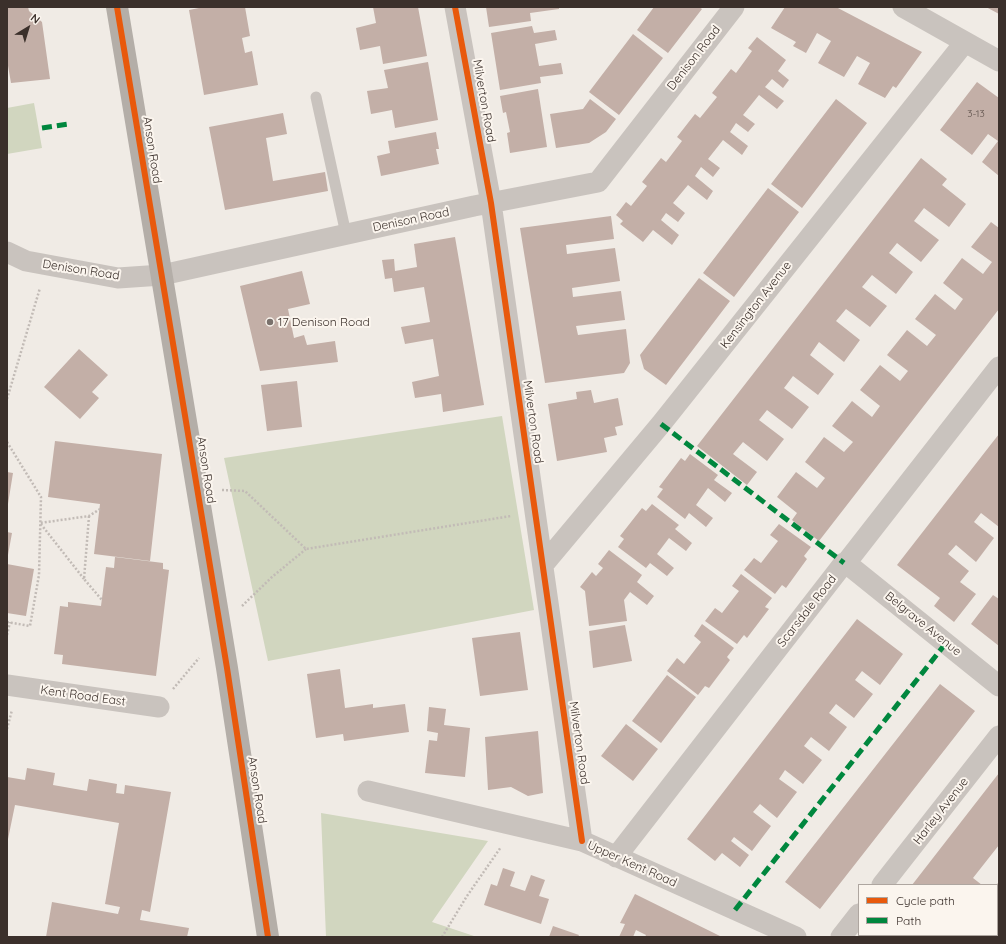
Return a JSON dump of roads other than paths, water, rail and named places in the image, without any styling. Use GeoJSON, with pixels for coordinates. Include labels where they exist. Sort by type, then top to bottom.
{"type":"FeatureCollection","features":[{"type":"Feature","properties":{"kind":"highway","name":"Anson Road"},"geometry":{"type":"LineString","coordinates":[[117,7],[198,489],[268,937]]}},
{"type":"Feature","properties":{"kind":"street","name":"Milverton Road"},"geometry":{"type":"LineString","coordinates":[[455,7],[491,203],[582,841]]}},
{"type":"Feature","properties":{"kind":"street","name":"Denison Road"},"geometry":{"type":"LineString","coordinates":[[7,252],[26,261],[118,278],[162,275],[491,203],[598,182],[734,7]]}},
{"type":"Feature","properties":{"kind":"street"},"geometry":{"type":"LineString","coordinates":[[903,7],[999,62]]}},
{"type":"Feature","properties":{"kind":"street","name":"Kensington Avenue"},"geometry":{"type":"LineString","coordinates":[[542,565],[661,424],[965,42]]}},
{"type":"Feature","properties":{"kind":"street","name":"Scarsdale Road"},"geometry":{"type":"LineString","coordinates":[[616,857],[844,564],[996,376]]}},
{"type":"Feature","properties":{"kind":"street","name":"Belgrave Avenue"},"geometry":{"type":"LineString","coordinates":[[846,563],[999,686]]}},
{"type":"Feature","properties":{"kind":"street","name":"Kent Road East"},"geometry":{"type":"LineString","coordinates":[[7,685],[159,707]]}},
{"type":"Feature","properties":{"kind":"street","name":"Harley Avenue"},"geometry":{"type":"LineString","coordinates":[[883,884],[999,736]]}},
{"type":"Feature","properties":{"kind":"street","name":"Upper Kent Road"},"geometry":{"type":"LineString","coordinates":[[368,791],[582,841],[796,937]]}},
{"type":"Feature","properties":{"kind":"street"},"geometry":{"type":"LineString","coordinates":[[841,937],[858,915]]}},
{"type":"Feature","properties":{"kind":"lane"},"geometry":{"type":"LineString","coordinates":[[316,98],[346,234]]}},
{"type":"Feature","properties":{"kind":"place","name":"17 Denison Road"},"geometry":{"type":"Point","coordinates":[270,322]}}]}
